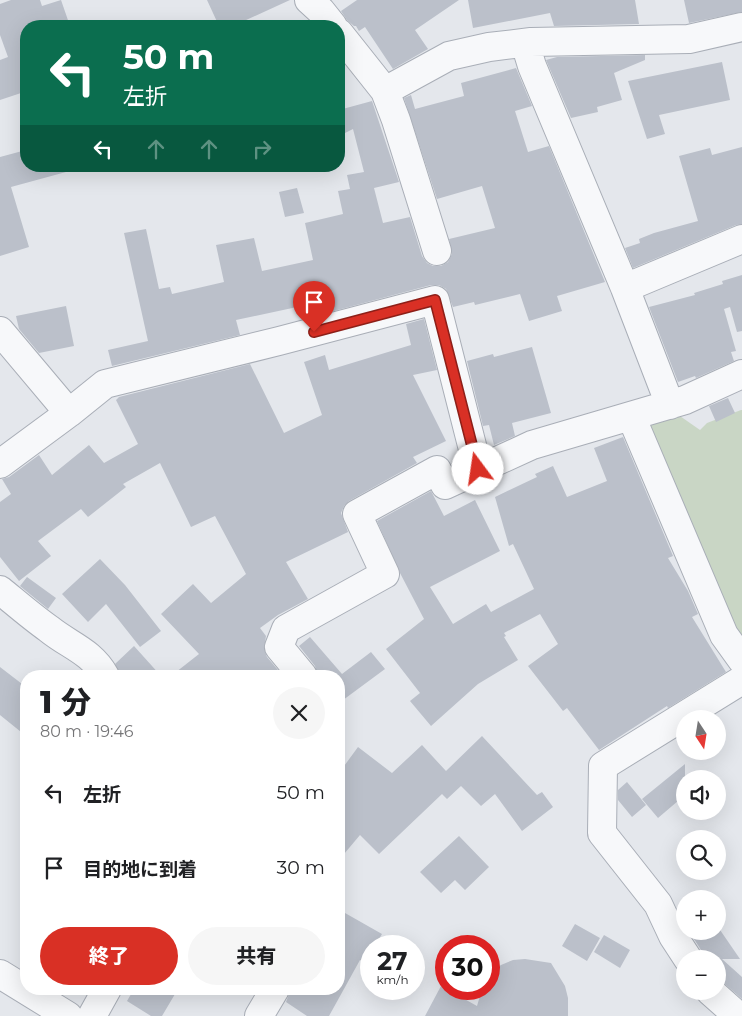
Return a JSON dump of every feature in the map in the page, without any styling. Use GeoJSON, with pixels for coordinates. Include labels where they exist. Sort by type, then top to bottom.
{"type":"FeatureCollection","features":[{"type":"Feature","properties":{"kind":"street"},"geometry":{"type":"LineString","coordinates":[[385,91],[449,56],[489,47],[524,43],[689,39],[742,27]]}},
{"type":"Feature","properties":{"kind":"street"},"geometry":{"type":"LineString","coordinates":[[345,41],[385,91],[437,251]]}},
{"type":"Feature","properties":{"kind":"street"},"geometry":{"type":"LineString","coordinates":[[524,43],[625,288],[670,405]]}},
{"type":"Feature","properties":{"kind":"street"},"geometry":{"type":"LineString","coordinates":[[625,288],[742,239]]}},
{"type":"Feature","properties":{"kind":"street"},"geometry":{"type":"LineString","coordinates":[[0,464],[105,384],[435,300],[478,469]]}},
{"type":"Feature","properties":{"kind":"street"},"geometry":{"type":"LineString","coordinates":[[0,331],[69,413]]}},
{"type":"Feature","properties":{"kind":"street"},"geometry":{"type":"LineString","coordinates":[[298,670],[279,647],[286,629],[385,574],[357,514],[437,470],[445,485],[532,445],[685,400],[742,374]]}},
{"type":"Feature","properties":{"kind":"street"},"geometry":{"type":"LineString","coordinates":[[631,416],[724,635],[742,660]]}},
{"type":"Feature","properties":{"kind":"street"},"geometry":{"type":"LineString","coordinates":[[0,590],[50,630],[83,650],[102,670]]}},
{"type":"Feature","properties":{"kind":"street"},"geometry":{"type":"LineString","coordinates":[[682,950],[673,936],[658,904],[602,833],[603,766],[742,680]]}},
{"type":"Feature","properties":{"kind":"street"},"geometry":{"type":"LineString","coordinates":[[0,974],[20,986]]}},
{"type":"Feature","properties":{"kind":"street"},"geometry":{"type":"LineString","coordinates":[[34,995],[68,1016]]}},
{"type":"Feature","properties":{"kind":"street"},"geometry":{"type":"LineString","coordinates":[[92,1016],[104,995]]}},
{"type":"Feature","properties":{"kind":"street"},"geometry":{"type":"LineString","coordinates":[[259,1016],[271,995]]}},
{"type":"Feature","properties":{"kind":"street"},"geometry":{"type":"LineString","coordinates":[[720,1000],[738,1016]]}},
{"type":"Feature","properties":{"kind":"green space"},"geometry":{"type":"Polygon","coordinates":[[[742,410],[742,643],[648,423],[677,414],[700,430],[707,423],[742,410]]]}},
{"type":"Feature","properties":{"kind":"building"},"geometry":{"type":"Polygon","coordinates":[[[11,0],[40,0],[42,6],[61,0],[68,20],[20,20],[20,93],[0,100],[0,60],[8,57],[0,35],[0,4],[11,0]]]}},
{"type":"Feature","properties":{"kind":"building"},"geometry":{"type":"Polygon","coordinates":[[[207,0],[290,0],[246,20],[216,20],[207,0]]]}},
{"type":"Feature","properties":{"kind":"building"},"geometry":{"type":"Polygon","coordinates":[[[357,0],[459,0],[415,30],[428,49],[393,69],[365,27],[359,31],[356,26],[347,20],[341,11],[357,0]]]}},
{"type":"Feature","properties":{"kind":"building"},"geometry":{"type":"Polygon","coordinates":[[[468,0],[635,0],[639,24],[554,26],[550,13],[473,28],[468,0]]]}},
{"type":"Feature","properties":{"kind":"building"},"geometry":{"type":"Polygon","coordinates":[[[684,0],[742,0],[742,12],[689,23],[684,0]]]}},
{"type":"Feature","properties":{"kind":"building"},"geometry":{"type":"Polygon","coordinates":[[[645,55],[645,60],[614,73],[622,100],[597,107],[598,112],[571,118],[546,60],[557,57],[645,55]]]}},
{"type":"Feature","properties":{"kind":"building"},"geometry":{"type":"Polygon","coordinates":[[[722,62],[730,100],[659,115],[665,134],[647,139],[628,81],[722,62]]]}},
{"type":"Feature","properties":{"kind":"building"},"geometry":{"type":"Polygon","coordinates":[[[516,68],[532,106],[515,111],[528,152],[549,146],[605,282],[557,296],[562,311],[529,321],[520,294],[475,305],[474,302],[453,307],[446,289],[439,285],[431,285],[330,312],[325,301],[236,320],[240,335],[112,366],[108,350],[148,341],[124,233],[146,229],[159,289],[170,287],[172,294],[224,282],[216,245],[254,238],[262,271],[313,260],[305,223],[343,214],[338,191],[350,189],[347,175],[364,172],[353,129],[345,133],[345,108],[372,101],[399,182],[374,188],[383,223],[410,217],[422,256],[427,263],[433,266],[441,266],[448,262],[452,254],[449,239],[495,228],[482,186],[437,199],[404,98],[411,95],[415,109],[464,96],[461,83],[516,68]]]}},
{"type":"Feature","properties":{"kind":"building"},"geometry":{"type":"Polygon","coordinates":[[[742,147],[742,224],[633,268],[625,248],[640,243],[639,239],[654,233],[698,221],[679,156],[710,148],[712,155],[742,147]]]}},
{"type":"Feature","properties":{"kind":"building"},"geometry":{"type":"Polygon","coordinates":[[[20,152],[20,172],[66,172],[11,187],[29,247],[0,256],[0,157],[20,152]]]}},
{"type":"Feature","properties":{"kind":"building"},"geometry":{"type":"Polygon","coordinates":[[[297,188],[304,213],[285,217],[279,192],[297,188]]]}},
{"type":"Feature","properties":{"kind":"building"},"geometry":{"type":"Polygon","coordinates":[[[742,275],[742,331],[737,332],[730,307],[724,309],[736,351],[731,352],[734,361],[696,378],[695,376],[678,382],[649,307],[695,295],[694,293],[723,284],[722,281],[742,275]]]}},
{"type":"Feature","properties":{"kind":"building"},"geometry":{"type":"Polygon","coordinates":[[[66,306],[74,346],[39,353],[19,329],[16,316],[66,306]]]}},
{"type":"Feature","properties":{"kind":"building"},"geometry":{"type":"Polygon","coordinates":[[[424,319],[437,370],[413,375],[446,441],[413,457],[417,463],[349,501],[341,513],[348,532],[286,562],[308,599],[278,615],[260,628],[266,636],[264,649],[267,657],[278,670],[179,670],[199,654],[161,614],[193,584],[211,603],[246,574],[215,516],[191,527],[160,463],[123,484],[126,487],[88,517],[81,509],[38,541],[51,556],[19,581],[0,557],[0,502],[11,494],[2,479],[9,477],[39,455],[52,475],[89,445],[104,463],[138,444],[116,400],[119,397],[250,364],[284,433],[322,415],[304,362],[325,355],[329,370],[411,345],[406,324],[424,319]]]}},
{"type":"Feature","properties":{"kind":"building"},"geometry":{"type":"Polygon","coordinates":[[[532,347],[551,413],[512,423],[515,436],[494,445],[489,425],[483,426],[467,361],[493,354],[494,357],[532,347]]]}},
{"type":"Feature","properties":{"kind":"building"},"geometry":{"type":"Polygon","coordinates":[[[728,398],[735,413],[716,422],[709,406],[728,398]]]}},
{"type":"Feature","properties":{"kind":"building"},"geometry":{"type":"Polygon","coordinates":[[[623,437],[673,556],[668,558],[688,591],[698,614],[692,617],[726,672],[668,708],[667,706],[599,750],[567,708],[563,711],[528,666],[558,644],[540,614],[504,633],[506,636],[504,637],[518,660],[478,684],[431,726],[410,701],[420,693],[386,649],[424,619],[400,573],[377,521],[431,491],[444,516],[475,500],[500,551],[430,587],[453,624],[486,604],[491,612],[534,589],[513,544],[509,546],[495,497],[537,477],[535,474],[553,466],[567,497],[607,481],[594,448],[623,437]]]}},
{"type":"Feature","properties":{"kind":"building"},"geometry":{"type":"Polygon","coordinates":[[[100,559],[125,585],[161,631],[140,647],[106,604],[88,622],[62,594],[100,559]]]}},
{"type":"Feature","properties":{"kind":"building"},"geometry":{"type":"Polygon","coordinates":[[[27,577],[56,598],[48,609],[20,586],[27,577]]]}},
{"type":"Feature","properties":{"kind":"building"},"geometry":{"type":"Polygon","coordinates":[[[310,637],[339,670],[316,670],[299,646],[310,637]]]}},
{"type":"Feature","properties":{"kind":"building"},"geometry":{"type":"Polygon","coordinates":[[[134,646],[156,670],[118,670],[115,664],[134,646]]]}},
{"type":"Feature","properties":{"kind":"building"},"geometry":{"type":"Polygon","coordinates":[[[371,652],[385,669],[345,699],[345,672],[371,652]]]}},
{"type":"Feature","properties":{"kind":"building"},"geometry":{"type":"Polygon","coordinates":[[[0,667],[20,682],[20,731],[0,715],[0,667]]]}},
{"type":"Feature","properties":{"kind":"building"},"geometry":{"type":"Polygon","coordinates":[[[482,736],[537,795],[542,792],[553,807],[522,831],[495,794],[481,806],[461,786],[447,799],[442,794],[379,854],[360,835],[345,853],[345,765],[358,747],[392,773],[422,745],[446,771],[482,736]]]}},
{"type":"Feature","properties":{"kind":"building"},"geometry":{"type":"Polygon","coordinates":[[[685,764],[685,770],[678,770],[685,764]]]}},
{"type":"Feature","properties":{"kind":"building"},"geometry":{"type":"Polygon","coordinates":[[[676,771],[676,803],[658,818],[642,799],[676,771]]]}},
{"type":"Feature","properties":{"kind":"building"},"geometry":{"type":"Polygon","coordinates":[[[627,782],[646,805],[632,817],[618,800],[618,790],[627,782]]]}},
{"type":"Feature","properties":{"kind":"building"},"geometry":{"type":"Polygon","coordinates":[[[459,836],[489,867],[465,890],[455,880],[441,893],[420,872],[459,836]]]}},
{"type":"Feature","properties":{"kind":"building"},"geometry":{"type":"Polygon","coordinates":[[[345,913],[382,934],[360,935],[360,960],[345,987],[345,913]]]}},
{"type":"Feature","properties":{"kind":"building"},"geometry":{"type":"Polygon","coordinates":[[[575,924],[600,938],[587,961],[562,946],[575,924]]]}},
{"type":"Feature","properties":{"kind":"building"},"geometry":{"type":"Polygon","coordinates":[[[604,935],[630,950],[620,968],[594,952],[604,935]]]}},
{"type":"Feature","properties":{"kind":"building"},"geometry":{"type":"Polygon","coordinates":[[[726,939],[740,959],[726,959],[726,950],[701,950],[695,940],[726,939]]]}},
{"type":"Feature","properties":{"kind":"building"},"geometry":{"type":"Polygon","coordinates":[[[525,959],[551,963],[565,986],[568,998],[568,1016],[425,1016],[435,997],[435,1000],[466,1000],[477,1006],[479,1000],[500,1000],[500,966],[513,960],[525,959]]]}},
{"type":"Feature","properties":{"kind":"building"},"geometry":{"type":"Polygon","coordinates":[[[726,963],[742,977],[742,999],[726,985],[726,963]]]}},
{"type":"Feature","properties":{"kind":"building"},"geometry":{"type":"Polygon","coordinates":[[[130,995],[174,995],[162,1016],[151,1016],[127,1001],[130,995]]]}},
{"type":"Feature","properties":{"kind":"building"},"geometry":{"type":"Polygon","coordinates":[[[289,995],[341,995],[329,1016],[307,1016],[286,1002],[289,995]]]}},
{"type":"Feature","properties":{"kind":"route"},"geometry":{"type":"LineString","coordinates":[[314,332],[435,300],[478,469]]}}]}
